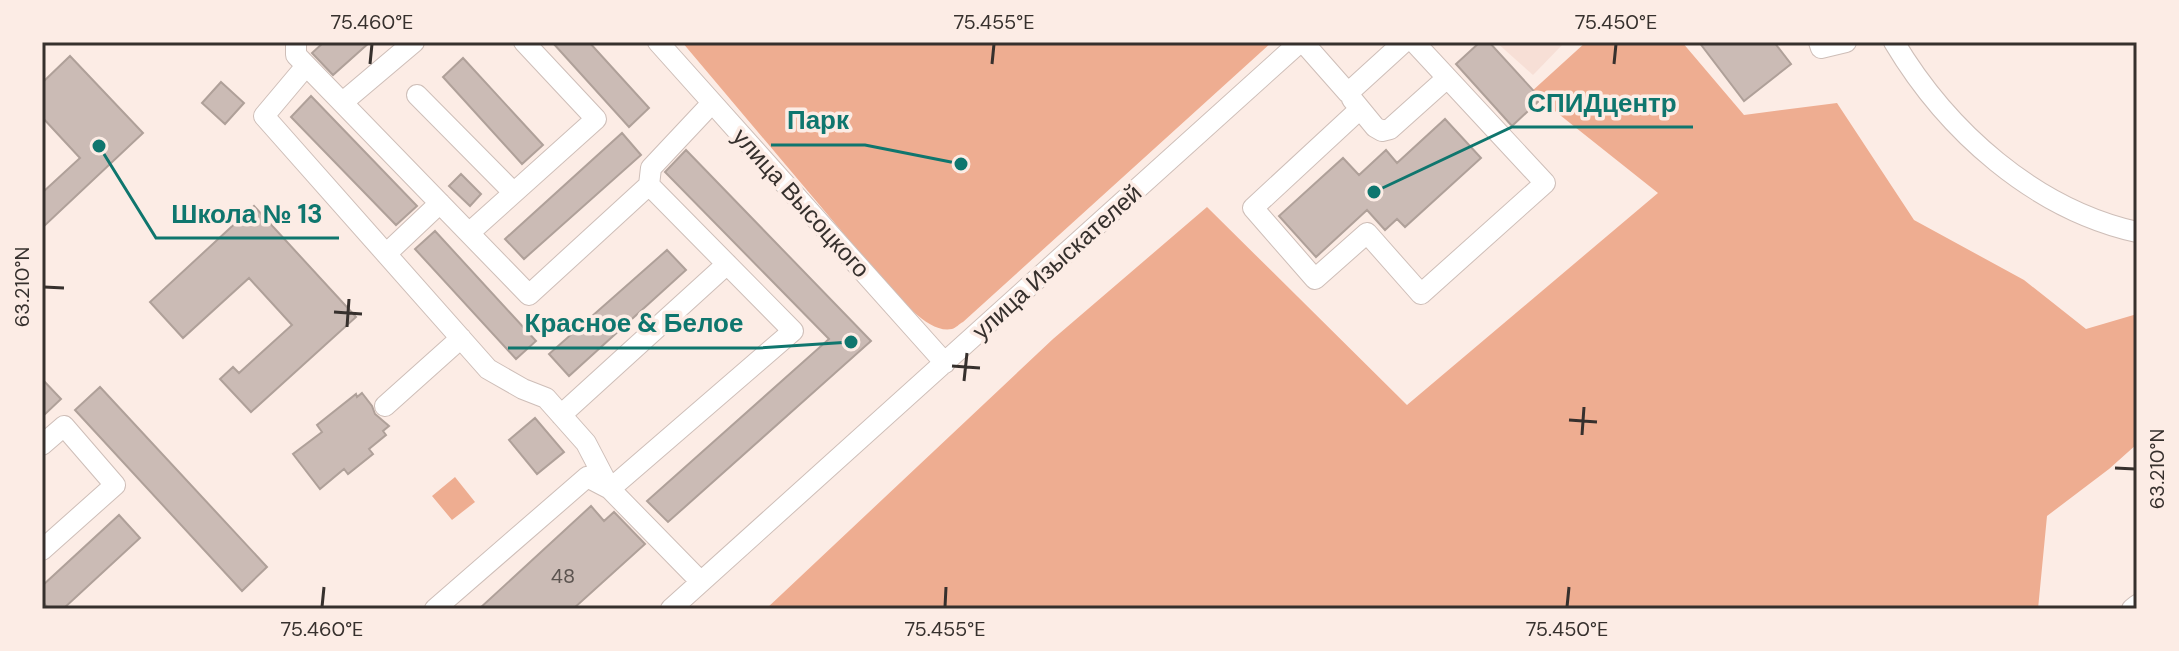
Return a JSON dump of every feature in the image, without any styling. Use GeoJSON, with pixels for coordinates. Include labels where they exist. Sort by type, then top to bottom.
{"type":"FeatureCollection","features":[{"type":"Feature","properties":{"kind":"street"},"geometry":{"type":"LineString","coordinates":[[296,42],[296,55],[306,66],[529,295],[649,185],[651,168],[712,103]]}},
{"type":"Feature","properties":{"kind":"street"},"geometry":{"type":"LineString","coordinates":[[343,102],[414,42]]}},
{"type":"Feature","properties":{"kind":"street"},"geometry":{"type":"LineString","coordinates":[[469,233],[596,119],[524,42]]}},
{"type":"Feature","properties":{"kind":"street","name":"улица Высоцкого"},"geometry":{"type":"LineString","coordinates":[[658,42],[945,363]]}},
{"type":"Feature","properties":{"kind":"street"},"geometry":{"type":"LineString","coordinates":[[1302,42],[1375,127],[1382,131],[1390,129],[1447,78]]}},
{"type":"Feature","properties":{"kind":"street","name":"улица Изыскателей"},"geometry":{"type":"LineString","coordinates":[[671,609],[1302,42]]}},
{"type":"Feature","properties":{"kind":"street"},"geometry":{"type":"LineString","coordinates":[[1404,42],[1354,101],[1253,208],[1315,279],[1367,233],[1421,294],[1545,183],[1414,42]]}},
{"type":"Feature","properties":{"kind":"street"},"geometry":{"type":"LineString","coordinates":[[1819,42],[1821,48],[1846,42]]}},
{"type":"Feature","properties":{"kind":"street"},"geometry":{"type":"LineString","coordinates":[[1894,42],[1940,109],[2011,173],[2084,215],[2137,232]]}},
{"type":"Feature","properties":{"kind":"street"},"geometry":{"type":"LineString","coordinates":[[306,66],[264,116],[488,369],[546,398],[586,443],[610,489],[701,582]]}},
{"type":"Feature","properties":{"kind":"street"},"geometry":{"type":"LineString","coordinates":[[417,95],[513,192]]}},
{"type":"Feature","properties":{"kind":"street"},"geometry":{"type":"LineString","coordinates":[[610,489],[793,331],[649,185]]}},
{"type":"Feature","properties":{"kind":"street"},"geometry":{"type":"LineString","coordinates":[[386,254],[440,203]]}},
{"type":"Feature","properties":{"kind":"street"},"geometry":{"type":"LineString","coordinates":[[561,415],[727,264]]}},
{"type":"Feature","properties":{"kind":"street"},"geometry":{"type":"LineString","coordinates":[[385,406],[461,338]]}},
{"type":"Feature","properties":{"kind":"street"},"geometry":{"type":"LineString","coordinates":[[42,445],[64,426],[115,485],[42,550]]}},
{"type":"Feature","properties":{"kind":"street"},"geometry":{"type":"LineString","coordinates":[[435,609],[587,477],[610,489]]}},
{"type":"Feature","properties":{"kind":"street"},"geometry":{"type":"LineString","coordinates":[[2132,609],[2137,605]]}},
{"type":"Feature","properties":{"kind":"shaded area"},"geometry":{"type":"Polygon","coordinates":[[[682,42],[1272,42],[963,322],[943,329],[916,314],[887,285],[682,42]]]}},
{"type":"Feature","properties":{"kind":"shaded area"},"geometry":{"type":"Polygon","coordinates":[[[1496,42],[1565,42],[1533,75],[1496,42]]]}},
{"type":"Feature","properties":{"kind":"shaded area"},"geometry":{"type":"Polygon","coordinates":[[[1586,42],[1682,42],[1744,115],[1837,103],[1914,220],[2024,280],[2086,329],[2137,314],[2137,444],[2047,516],[2038,609],[766,609],[1053,339],[1207,207],[1407,405],[1658,193],[1531,92],[1586,42]]]}},
{"type":"Feature","properties":{"kind":"shaded area"},"geometry":{"type":"Polygon","coordinates":[[[455,477],[475,502],[452,520],[432,496],[455,477]]]}},
{"type":"Feature","properties":{"kind":"building"},"geometry":{"type":"Polygon","coordinates":[[[324,42],[370,42],[333,75],[312,53],[324,42]]]}},
{"type":"Feature","properties":{"kind":"building"},"geometry":{"type":"Polygon","coordinates":[[[552,42],[589,42],[649,108],[629,127],[552,42]]]}},
{"type":"Feature","properties":{"kind":"building"},"geometry":{"type":"Polygon","coordinates":[[[1480,42],[1489,42],[1541,99],[1512,126],[1456,64],[1480,42]]]}},
{"type":"Feature","properties":{"kind":"building"},"geometry":{"type":"Polygon","coordinates":[[[1699,42],[1774,42],[1791,64],[1744,101],[1699,42]]]}},
{"type":"Feature","properties":{"kind":"building"},"geometry":{"type":"Polygon","coordinates":[[[70,56],[143,133],[42,228],[42,193],[80,158],[42,117],[42,83],[70,56]]]}},
{"type":"Feature","properties":{"kind":"building"},"geometry":{"type":"Polygon","coordinates":[[[463,58],[543,145],[522,164],[443,77],[463,58]]]}},
{"type":"Feature","properties":{"kind":"building"},"geometry":{"type":"Polygon","coordinates":[[[221,82],[244,103],[225,124],[202,103],[221,82]]]}},
{"type":"Feature","properties":{"kind":"building"},"geometry":{"type":"Polygon","coordinates":[[[311,96],[417,206],[396,225],[291,117],[311,96]]]}},
{"type":"Feature","properties":{"kind":"building"},"geometry":{"type":"Polygon","coordinates":[[[1445,119],[1481,158],[1405,227],[1397,219],[1385,230],[1367,210],[1316,257],[1279,216],[1343,158],[1359,175],[1386,150],[1397,163],[1445,119]]]}},
{"type":"Feature","properties":{"kind":"building"},"geometry":{"type":"Polygon","coordinates":[[[622,133],[641,155],[524,259],[505,239],[622,133]]]}},
{"type":"Feature","properties":{"kind":"building"},"geometry":{"type":"Polygon","coordinates":[[[686,150],[871,341],[668,522],[647,501],[829,339],[665,172],[686,150]]]}},
{"type":"Feature","properties":{"kind":"building"},"geometry":{"type":"Polygon","coordinates":[[[461,174],[481,194],[470,206],[449,186],[461,174]]]}},
{"type":"Feature","properties":{"kind":"building"},"geometry":{"type":"Polygon","coordinates":[[[254,206],[356,317],[251,412],[220,379],[233,367],[239,373],[292,325],[249,278],[183,338],[150,302],[254,206]]]}},
{"type":"Feature","properties":{"kind":"building"},"geometry":{"type":"Polygon","coordinates":[[[435,231],[536,341],[516,359],[415,249],[435,231]]]}},
{"type":"Feature","properties":{"kind":"building"},"geometry":{"type":"Polygon","coordinates":[[[667,250],[686,270],[569,376],[549,354],[667,250]]]}},
{"type":"Feature","properties":{"kind":"building"},"geometry":{"type":"Polygon","coordinates":[[[42,379],[61,399],[42,417],[42,379]]]}},
{"type":"Feature","properties":{"kind":"building"},"geometry":{"type":"Polygon","coordinates":[[[100,387],[267,567],[242,591],[75,410],[100,387]]]}},
{"type":"Feature","properties":{"kind":"building"},"geometry":{"type":"Polygon","coordinates":[[[362,393],[375,414],[389,426],[383,431],[386,435],[369,449],[373,454],[348,474],[344,469],[320,489],[293,454],[322,432],[317,425],[356,394],[357,397],[362,393]]]}},
{"type":"Feature","properties":{"kind":"building"},"geometry":{"type":"Polygon","coordinates":[[[535,418],[564,452],[537,474],[509,440],[535,418]]]}},
{"type":"Feature","properties":{"kind":"building"},"geometry":{"type":"Polygon","coordinates":[[[591,506],[604,521],[614,512],[645,544],[573,609],[479,609],[591,506]]]}},
{"type":"Feature","properties":{"kind":"building"},"geometry":{"type":"Polygon","coordinates":[[[119,515],[140,538],[63,609],[49,609],[42,601],[42,586],[119,515]]]}},
{"type":"Feature","properties":{"kind":"place","name":"Школа № 13"},"geometry":{"type":"Point","coordinates":[99,146]}},
{"type":"Feature","properties":{"kind":"place","name":"Парк"},"geometry":{"type":"Point","coordinates":[961,164]}},
{"type":"Feature","properties":{"kind":"place","name":"СПИДцентр"},"geometry":{"type":"Point","coordinates":[1374,192]}},
{"type":"Feature","properties":{"kind":"place","name":"Красное & Белое"},"geometry":{"type":"Point","coordinates":[851,342]}}]}
